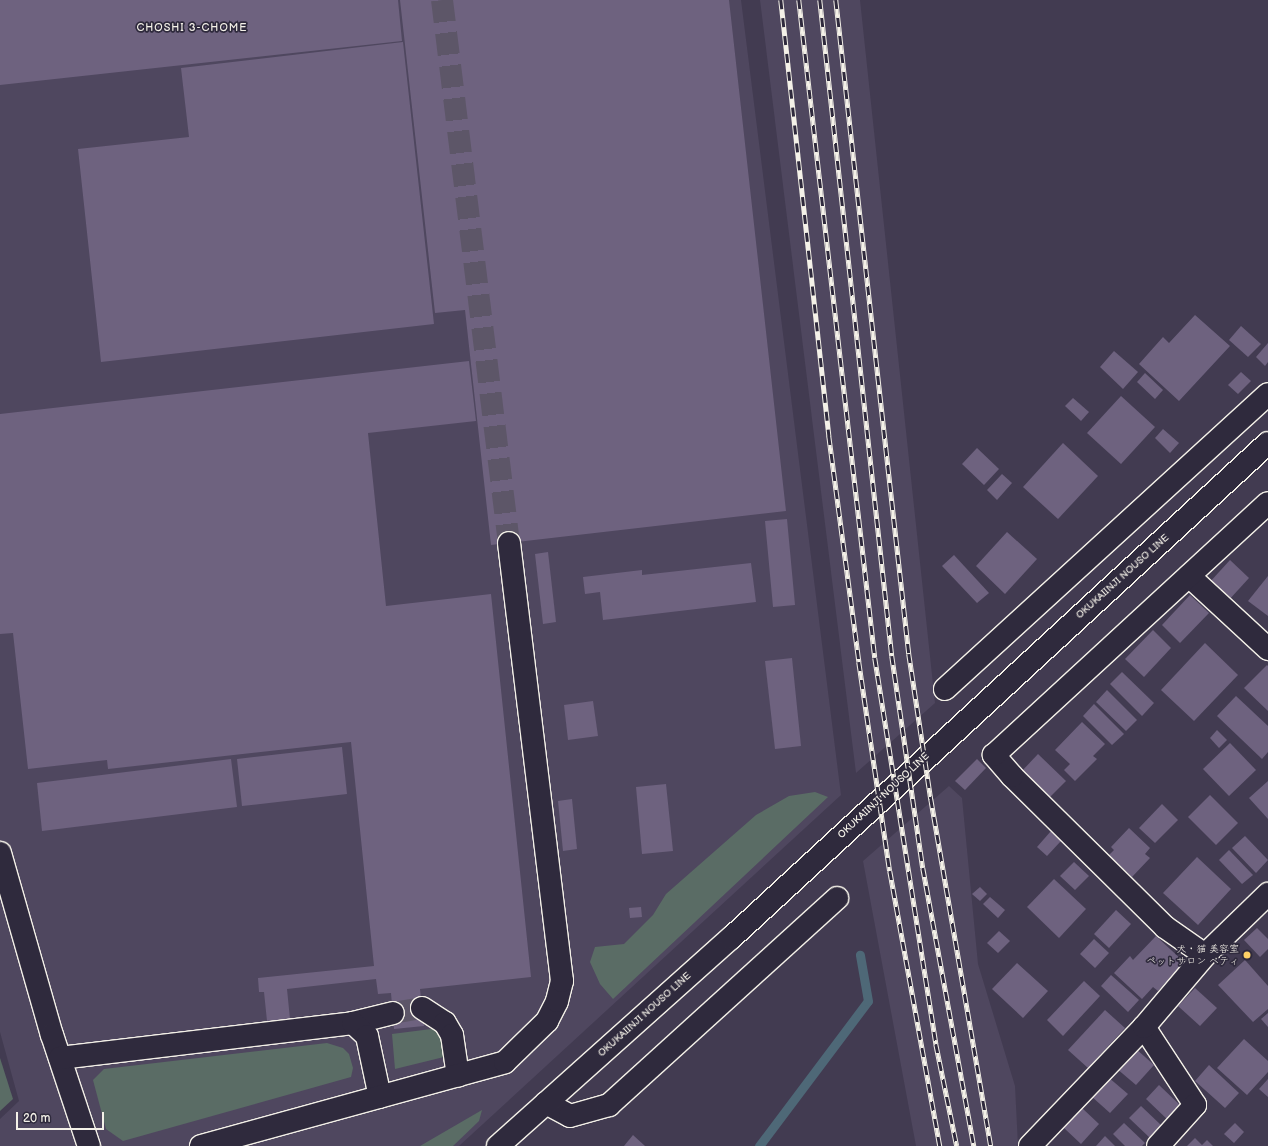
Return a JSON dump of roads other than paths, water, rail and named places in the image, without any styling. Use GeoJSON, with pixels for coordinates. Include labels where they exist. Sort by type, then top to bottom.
{"type":"FeatureCollection","features":[{"type":"Feature","properties":{"kind":"street"},"geometry":{"type":"LineString","coordinates":[[945,689],[1268,394]]}},
{"type":"Feature","properties":{"kind":"street","name":"OKUKAIINJI NOUSO LINE"},"geometry":{"type":"LineString","coordinates":[[498,1146],[731,938],[1268,443]]}},
{"type":"Feature","properties":{"kind":"street"},"geometry":{"type":"LineString","coordinates":[[1205,955],[1165,927],[1012,776],[994,755],[1268,503]]}},
{"type":"Feature","properties":{"kind":"street"},"geometry":{"type":"LineString","coordinates":[[201,1146],[505,1062],[527,1044],[547,1021],[557,1001],[562,982],[509,543]]}},
{"type":"Feature","properties":{"kind":"street"},"geometry":{"type":"LineString","coordinates":[[1188,576],[1268,650]]}},
{"type":"Feature","properties":{"kind":"street"},"geometry":{"type":"LineString","coordinates":[[0,853],[60,1058],[89,1146]]}},
{"type":"Feature","properties":{"kind":"street"},"geometry":{"type":"LineString","coordinates":[[1030,1146],[1144,1027],[1205,955],[1268,894]]}},
{"type":"Feature","properties":{"kind":"street"},"geometry":{"type":"LineString","coordinates":[[546,1103],[570,1116],[609,1105],[836,898]]}},
{"type":"Feature","properties":{"kind":"street"},"geometry":{"type":"LineString","coordinates":[[422,1008],[445,1023],[452,1035],[458,1076]]}},
{"type":"Feature","properties":{"kind":"street"},"geometry":{"type":"LineString","coordinates":[[60,1058],[353,1023],[392,1013]]}},
{"type":"Feature","properties":{"kind":"street"},"geometry":{"type":"LineString","coordinates":[[353,1023],[367,1036],[380,1097]]}},
{"type":"Feature","properties":{"kind":"street"},"geometry":{"type":"LineString","coordinates":[[1144,1027],[1195,1105],[1158,1146]]}},
{"type":"Feature","properties":{"kind":"waterway"},"geometry":{"type":"LineString","coordinates":[[759,1146],[868,1001],[860,955]]}},
{"type":"Feature","properties":{"kind":"tunnel"},"geometry":{"type":"LineString","coordinates":[[442,0],[509,543]]}},
{"type":"Feature","properties":{"kind":"tunnel"},"geometry":{"type":"LineString","coordinates":[[393,1013],[422,1008]]}},
{"type":"Feature","properties":{"kind":"railway"},"geometry":{"type":"LineString","coordinates":[[781,0],[829,436],[859,662],[890,871],[940,1146]]}},
{"type":"Feature","properties":{"kind":"railway"},"geometry":{"type":"LineString","coordinates":[[799,0],[875,658],[936,1044],[957,1146]]}},
{"type":"Feature","properties":{"kind":"railway"},"geometry":{"type":"LineString","coordinates":[[820,0],[892,656],[923,868],[974,1146]]}},
{"type":"Feature","properties":{"kind":"railway"},"geometry":{"type":"LineString","coordinates":[[836,0],[909,654],[931,799],[991,1146]]}},
{"type":"Feature","properties":{"kind":"place","name":"犬・猫 美容室 ペットサロン ベティ"},"geometry":{"type":"Point","coordinates":[1247,955]}},
{"type":"Feature","properties":{"kind":"district","name":"CHOSHI 3-CHOME"},"geometry":{"type":"Point","coordinates":[192,28]}}]}
